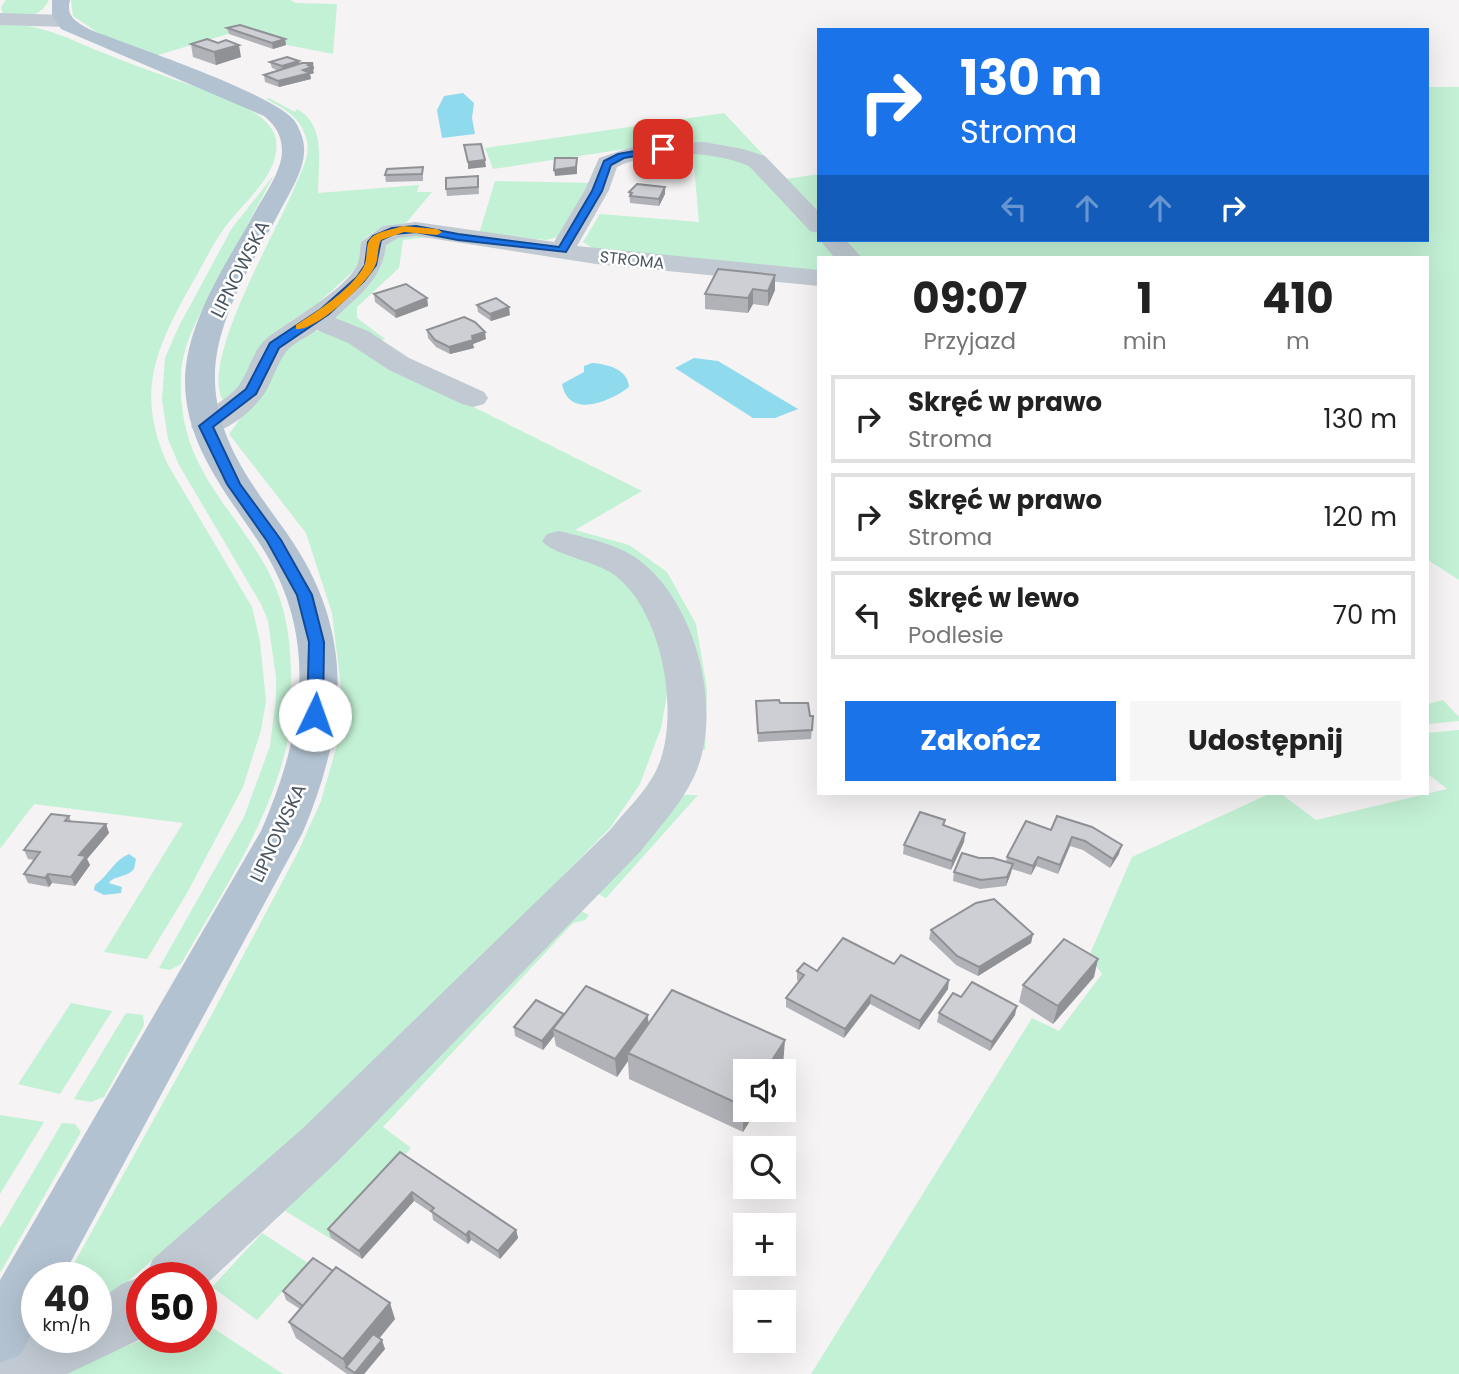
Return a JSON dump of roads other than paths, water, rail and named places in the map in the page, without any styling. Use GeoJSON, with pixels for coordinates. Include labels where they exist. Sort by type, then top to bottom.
{"type":"FeatureCollection","features":[{"type":"Feature","properties":{"kind":"main road","name":"LIPNOWSKA"},"geometry":{"type":"LineString","coordinates":[[0,1335],[257,879],[297,800],[306,771],[317,700],[313,620],[295,575],[234,484],[206,426],[200,379],[204,348],[225,294],[286,174],[293,155],[292,138],[285,123],[263,106],[118,50],[84,34],[63,11]]}},
{"type":"Feature","properties":{"kind":"street"},"geometry":{"type":"LineString","coordinates":[[0,19],[63,11]]}},
{"type":"Feature","properties":{"kind":"street"},"geometry":{"type":"LineString","coordinates":[[562,250],[597,191],[607,163],[621,156],[663,149],[728,152],[750,157],[757,161],[817,224]]}},
{"type":"Feature","properties":{"kind":"street","name":"STROMA"},"geometry":{"type":"LineString","coordinates":[[206,426],[251,391],[275,346],[313,319],[360,279],[371,265],[374,242],[392,231],[428,230],[458,237],[636,261],[817,278]]}},
{"type":"Feature","properties":{"kind":"street"},"geometry":{"type":"LineString","coordinates":[[834,242],[847,256]]}},
{"type":"Feature","properties":{"kind":"street"},"geometry":{"type":"LineString","coordinates":[[313,319],[339,327],[399,364],[473,398]]}},
{"type":"Feature","properties":{"kind":"street"},"geometry":{"type":"LineString","coordinates":[[191,1262],[320,1144],[616,850],[663,795],[677,769],[685,740],[685,678],[679,643],[671,622],[657,598],[632,572],[605,555],[559,541]]}},
{"type":"Feature","properties":{"kind":"street"},"geometry":{"type":"LineString","coordinates":[[0,1373],[48,1353]]}},
{"type":"Feature","properties":{"kind":"water"},"geometry":{"type":"Polygon","coordinates":[[[463,93],[474,103],[472,118],[475,134],[442,138],[437,110],[444,96],[463,93]]]}},
{"type":"Feature","properties":{"kind":"water"},"geometry":{"type":"Polygon","coordinates":[[[694,358],[718,361],[798,409],[775,418],[753,418],[675,368],[694,358]]]}},
{"type":"Feature","properties":{"kind":"water"},"geometry":{"type":"Polygon","coordinates":[[[592,363],[610,366],[621,372],[629,387],[602,402],[573,402],[566,395],[562,384],[584,372],[584,366],[592,363]]]}},
{"type":"Feature","properties":{"kind":"water"},"geometry":{"type":"Polygon","coordinates":[[[129,854],[136,859],[134,869],[109,883],[122,887],[121,893],[104,895],[94,890],[95,885],[115,864],[129,854]]]}}]}
